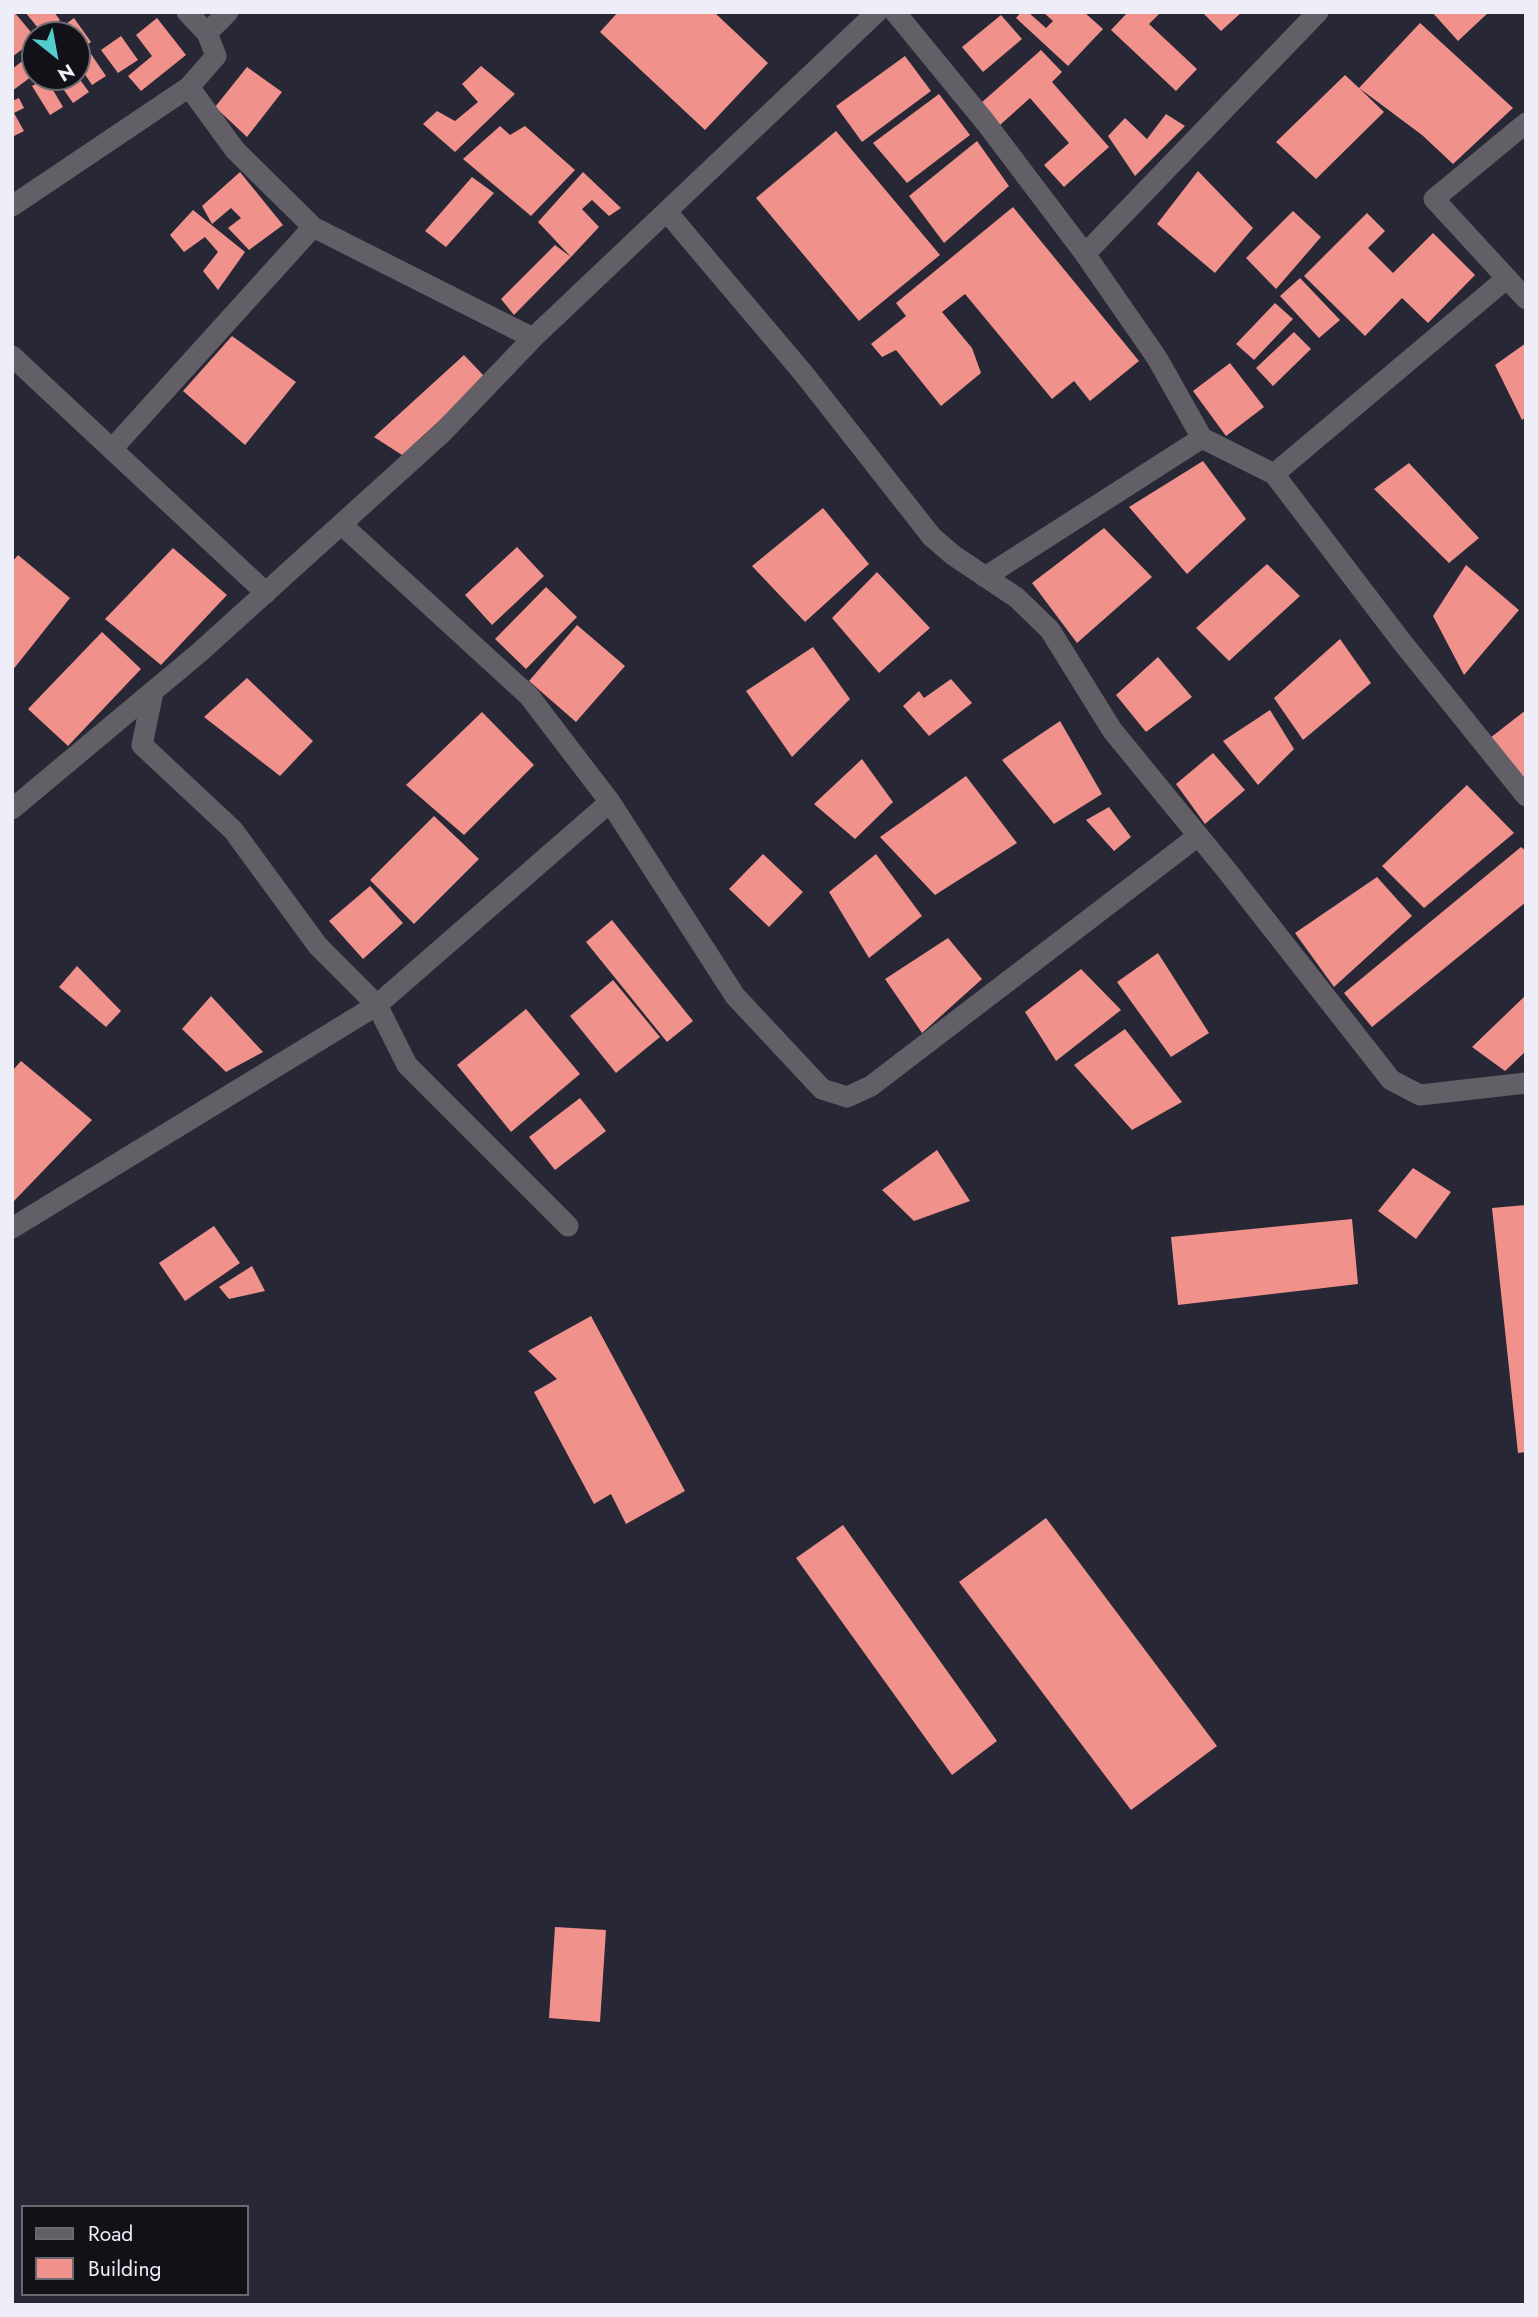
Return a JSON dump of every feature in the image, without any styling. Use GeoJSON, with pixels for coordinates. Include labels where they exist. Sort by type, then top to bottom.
{"type":"FeatureCollection","features":[{"type":"Feature","properties":{"kind":"street"},"geometry":{"type":"LineString","coordinates":[[12,206],[189,87],[216,56],[207,33],[187,12]]}},
{"type":"Feature","properties":{"kind":"street"},"geometry":{"type":"LineString","coordinates":[[207,33],[228,12]]}},
{"type":"Feature","properties":{"kind":"street"},"geometry":{"type":"LineString","coordinates":[[12,809],[153,692],[442,433],[533,338],[877,12]]}},
{"type":"Feature","properties":{"kind":"street"},"geometry":{"type":"LineString","coordinates":[[895,12],[986,123],[1085,254],[1157,358],[1202,438],[1274,474],[1402,642],[1526,796]]}},
{"type":"Feature","properties":{"kind":"street"},"geometry":{"type":"LineString","coordinates":[[1085,254],[1318,12]]}},
{"type":"Feature","properties":{"kind":"street"},"geometry":{"type":"LineString","coordinates":[[189,87],[235,150],[313,227],[533,338]]}},
{"type":"Feature","properties":{"kind":"street"},"geometry":{"type":"LineString","coordinates":[[1526,123],[1434,200],[1526,299]]}},
{"type":"Feature","properties":{"kind":"street"},"geometry":{"type":"LineString","coordinates":[[667,212],[804,374],[932,537],[953,555],[1017,598],[1050,630],[1112,730],[1391,1080],[1420,1095],[1526,1083]]}},
{"type":"Feature","properties":{"kind":"street"},"geometry":{"type":"LineString","coordinates":[[111,449],[313,227]]}},
{"type":"Feature","properties":{"kind":"street"},"geometry":{"type":"LineString","coordinates":[[1274,474],[1507,278]]}},
{"type":"Feature","properties":{"kind":"street"},"geometry":{"type":"LineString","coordinates":[[12,356],[265,593]]}},
{"type":"Feature","properties":{"kind":"street"},"geometry":{"type":"LineString","coordinates":[[985,577],[1202,438]]}},
{"type":"Feature","properties":{"kind":"street"},"geometry":{"type":"LineString","coordinates":[[341,524],[529,696],[610,802],[735,996],[822,1089],[847,1097],[871,1086],[1198,835]]}},
{"type":"Feature","properties":{"kind":"street"},"geometry":{"type":"LineString","coordinates":[[153,692],[142,745],[233,831],[318,946],[377,1005],[407,1065],[568,1226]]}},
{"type":"Feature","properties":{"kind":"street"},"geometry":{"type":"LineString","coordinates":[[12,1228],[377,1005],[610,802]]}},
{"type":"Feature","properties":{"kind":"building"},"geometry":{"type":"Polygon","coordinates":[[[25,12],[54,12],[60,20],[59,21],[32,21],[25,12]]]}},
{"type":"Feature","properties":{"kind":"building"},"geometry":{"type":"Polygon","coordinates":[[[618,12],[714,12],[768,63],[705,130],[600,32],[618,12]]]}},
{"type":"Feature","properties":{"kind":"building"},"geometry":{"type":"Polygon","coordinates":[[[1021,12],[1028,12],[1046,28],[1053,21],[1043,12],[1084,12],[1103,29],[1068,66],[1016,18],[1021,12]]]}},
{"type":"Feature","properties":{"kind":"building"},"geometry":{"type":"Polygon","coordinates":[[[1128,12],[1161,12],[1149,24],[1197,69],[1176,91],[1111,30],[1128,12]]]}},
{"type":"Feature","properties":{"kind":"building"},"geometry":{"type":"Polygon","coordinates":[[[1202,12],[1242,12],[1221,31],[1202,12]]]}},
{"type":"Feature","properties":{"kind":"building"},"geometry":{"type":"Polygon","coordinates":[[[1432,12],[1489,12],[1458,41],[1432,12]]]}},
{"type":"Feature","properties":{"kind":"building"},"geometry":{"type":"Polygon","coordinates":[[[15,13],[22,21],[21,50],[12,57],[12,16],[15,13]]]}},
{"type":"Feature","properties":{"kind":"building"},"geometry":{"type":"Polygon","coordinates":[[[1001,15],[1022,39],[983,72],[962,47],[1001,15]]]}},
{"type":"Feature","properties":{"kind":"building"},"geometry":{"type":"Polygon","coordinates":[[[157,18],[186,55],[141,91],[128,76],[152,56],[136,35],[157,18]]]}},
{"type":"Feature","properties":{"kind":"building"},"geometry":{"type":"Polygon","coordinates":[[[1420,23],[1513,108],[1453,164],[1422,135],[1359,88],[1420,23]]]}},
{"type":"Feature","properties":{"kind":"building"},"geometry":{"type":"Polygon","coordinates":[[[121,36],[138,60],[118,73],[101,50],[121,36]]]}},
{"type":"Feature","properties":{"kind":"building"},"geometry":{"type":"Polygon","coordinates":[[[1041,50],[1062,72],[1052,82],[1109,147],[1064,187],[1044,165],[1069,143],[1030,98],[1000,125],[981,103],[1041,50]]]}},
{"type":"Feature","properties":{"kind":"building"},"geometry":{"type":"Polygon","coordinates":[[[91,54],[106,76],[91,84],[91,54]]]}},
{"type":"Feature","properties":{"kind":"building"},"geometry":{"type":"Polygon","coordinates":[[[905,56],[931,91],[862,142],[836,106],[905,56]]]}},
{"type":"Feature","properties":{"kind":"building"},"geometry":{"type":"Polygon","coordinates":[[[21,62],[21,84],[12,91],[12,69],[21,62]]]}},
{"type":"Feature","properties":{"kind":"building"},"geometry":{"type":"Polygon","coordinates":[[[481,66],[515,94],[455,152],[423,124],[437,111],[455,121],[478,102],[462,84],[481,66]]]}},
{"type":"Feature","properties":{"kind":"building"},"geometry":{"type":"Polygon","coordinates":[[[247,67],[282,92],[247,137],[215,107],[247,67]]]}},
{"type":"Feature","properties":{"kind":"building"},"geometry":{"type":"Polygon","coordinates":[[[1345,75],[1384,112],[1316,179],[1276,142],[1345,75]]]}},
{"type":"Feature","properties":{"kind":"building"},"geometry":{"type":"Polygon","coordinates":[[[35,91],[54,91],[63,107],[50,115],[35,91]]]}},
{"type":"Feature","properties":{"kind":"building"},"geometry":{"type":"Polygon","coordinates":[[[65,91],[88,91],[89,92],[73,103],[65,91]]]}},
{"type":"Feature","properties":{"kind":"building"},"geometry":{"type":"Polygon","coordinates":[[[939,94],[970,135],[907,183],[873,143],[939,94]]]}},
{"type":"Feature","properties":{"kind":"building"},"geometry":{"type":"Polygon","coordinates":[[[19,98],[24,108],[14,113],[24,131],[12,137],[12,101],[19,98]]]}},
{"type":"Feature","properties":{"kind":"building"},"geometry":{"type":"Polygon","coordinates":[[[1166,114],[1185,126],[1135,176],[1108,136],[1125,118],[1147,139],[1166,114]]]}},
{"type":"Feature","properties":{"kind":"building"},"geometry":{"type":"Polygon","coordinates":[[[500,126],[510,135],[525,126],[575,170],[531,216],[463,159],[500,126]]]}},
{"type":"Feature","properties":{"kind":"building"},"geometry":{"type":"Polygon","coordinates":[[[836,131],[940,255],[859,321],[756,198],[836,131]]]}},
{"type":"Feature","properties":{"kind":"building"},"geometry":{"type":"Polygon","coordinates":[[[977,141],[1009,186],[944,243],[909,196],[977,141]]]}},
{"type":"Feature","properties":{"kind":"building"},"geometry":{"type":"Polygon","coordinates":[[[1198,171],[1253,228],[1215,273],[1157,224],[1198,171]]]}},
{"type":"Feature","properties":{"kind":"building"},"geometry":{"type":"Polygon","coordinates":[[[240,172],[283,225],[249,250],[228,228],[241,218],[231,208],[212,224],[202,206],[240,172]]]}},
{"type":"Feature","properties":{"kind":"building"},"geometry":{"type":"Polygon","coordinates":[[[583,172],[621,208],[609,216],[592,200],[582,209],[599,227],[571,257],[538,222],[583,172]]]}},
{"type":"Feature","properties":{"kind":"building"},"geometry":{"type":"Polygon","coordinates":[[[472,177],[494,193],[446,247],[425,231],[472,177]]]}},
{"type":"Feature","properties":{"kind":"building"},"geometry":{"type":"Polygon","coordinates":[[[1013,207],[1139,361],[1090,401],[1074,381],[1052,399],[965,294],[942,312],[972,348],[981,373],[941,406],[896,350],[882,357],[871,344],[906,316],[896,303],[1013,207]]]}},
{"type":"Feature","properties":{"kind":"building"},"geometry":{"type":"Polygon","coordinates":[[[193,210],[245,252],[218,290],[203,271],[218,252],[205,237],[184,252],[170,235],[193,210]]]}},
{"type":"Feature","properties":{"kind":"building"},"geometry":{"type":"Polygon","coordinates":[[[1293,211],[1321,237],[1276,289],[1246,258],[1293,211]]]}},
{"type":"Feature","properties":{"kind":"building"},"geometry":{"type":"Polygon","coordinates":[[[1367,213],[1385,231],[1368,248],[1393,273],[1433,233],[1475,275],[1428,323],[1402,298],[1365,336],[1304,276],[1367,213]]]}},
{"type":"Feature","properties":{"kind":"building"},"geometry":{"type":"Polygon","coordinates":[[[555,245],[571,257],[514,315],[501,299],[555,245]]]}},
{"type":"Feature","properties":{"kind":"building"},"geometry":{"type":"Polygon","coordinates":[[[1300,278],[1340,320],[1319,338],[1280,296],[1300,278]]]}},
{"type":"Feature","properties":{"kind":"building"},"geometry":{"type":"Polygon","coordinates":[[[1275,303],[1293,319],[1254,360],[1236,344],[1275,303]]]}},
{"type":"Feature","properties":{"kind":"building"},"geometry":{"type":"Polygon","coordinates":[[[1294,332],[1311,349],[1273,386],[1256,368],[1294,332]]]}},
{"type":"Feature","properties":{"kind":"building"},"geometry":{"type":"Polygon","coordinates":[[[232,336],[296,382],[245,445],[183,391],[232,336]]]}},
{"type":"Feature","properties":{"kind":"building"},"geometry":{"type":"Polygon","coordinates":[[[1526,343],[1526,417],[1522,420],[1495,365],[1526,343]]]}},
{"type":"Feature","properties":{"kind":"building"},"geometry":{"type":"Polygon","coordinates":[[[464,355],[486,378],[402,455],[374,437],[464,355]]]}},
{"type":"Feature","properties":{"kind":"building"},"geometry":{"type":"Polygon","coordinates":[[[1230,363],[1264,407],[1226,436],[1193,391],[1230,363]]]}},
{"type":"Feature","properties":{"kind":"building"},"geometry":{"type":"Polygon","coordinates":[[[1203,461],[1246,519],[1187,574],[1129,507],[1203,461]]]}},
{"type":"Feature","properties":{"kind":"building"},"geometry":{"type":"Polygon","coordinates":[[[1409,463],[1479,538],[1449,563],[1374,489],[1409,463]]]}},
{"type":"Feature","properties":{"kind":"building"},"geometry":{"type":"Polygon","coordinates":[[[823,508],[869,564],[805,622],[752,566],[823,508]]]}},
{"type":"Feature","properties":{"kind":"building"},"geometry":{"type":"Polygon","coordinates":[[[1104,528],[1152,577],[1077,643],[1032,583],[1104,528]]]}},
{"type":"Feature","properties":{"kind":"building"},"geometry":{"type":"Polygon","coordinates":[[[517,547],[544,576],[492,625],[465,595],[517,547]]]}},
{"type":"Feature","properties":{"kind":"building"},"geometry":{"type":"Polygon","coordinates":[[[173,548],[227,595],[161,665],[105,619],[173,548]]]}},
{"type":"Feature","properties":{"kind":"building"},"geometry":{"type":"Polygon","coordinates":[[[18,555],[70,598],[12,671],[12,562],[18,555]]]}},
{"type":"Feature","properties":{"kind":"building"},"geometry":{"type":"Polygon","coordinates":[[[1267,564],[1300,596],[1229,661],[1196,628],[1267,564]]]}},
{"type":"Feature","properties":{"kind":"building"},"geometry":{"type":"Polygon","coordinates":[[[1466,565],[1519,610],[1464,675],[1433,616],[1466,565]]]}},
{"type":"Feature","properties":{"kind":"building"},"geometry":{"type":"Polygon","coordinates":[[[877,572],[930,628],[879,673],[832,618],[877,572]]]}},
{"type":"Feature","properties":{"kind":"building"},"geometry":{"type":"Polygon","coordinates":[[[546,587],[577,617],[526,669],[495,639],[546,587]]]}},
{"type":"Feature","properties":{"kind":"building"},"geometry":{"type":"Polygon","coordinates":[[[577,625],[625,666],[576,722],[529,681],[577,625]]]}},
{"type":"Feature","properties":{"kind":"building"},"geometry":{"type":"Polygon","coordinates":[[[102,632],[141,669],[68,746],[28,709],[102,632]]]}},
{"type":"Feature","properties":{"kind":"building"},"geometry":{"type":"Polygon","coordinates":[[[1340,639],[1371,683],[1303,740],[1274,698],[1340,639]]]}},
{"type":"Feature","properties":{"kind":"building"},"geometry":{"type":"Polygon","coordinates":[[[813,647],[850,699],[792,757],[746,691],[813,647]]]}},
{"type":"Feature","properties":{"kind":"building"},"geometry":{"type":"Polygon","coordinates":[[[1158,657],[1192,697],[1146,732],[1116,695],[1158,657]]]}},
{"type":"Feature","properties":{"kind":"building"},"geometry":{"type":"Polygon","coordinates":[[[247,678],[313,741],[280,776],[204,717],[247,678]]]}},
{"type":"Feature","properties":{"kind":"building"},"geometry":{"type":"Polygon","coordinates":[[[951,679],[972,703],[929,736],[903,706],[919,691],[924,698],[951,679]]]}},
{"type":"Feature","properties":{"kind":"building"},"geometry":{"type":"Polygon","coordinates":[[[1270,710],[1294,749],[1258,785],[1223,741],[1270,710]]]}},
{"type":"Feature","properties":{"kind":"building"},"geometry":{"type":"Polygon","coordinates":[[[1526,710],[1526,782],[1490,738],[1526,710]]]}},
{"type":"Feature","properties":{"kind":"building"},"geometry":{"type":"Polygon","coordinates":[[[482,712],[534,765],[464,835],[406,785],[482,712]]]}},
{"type":"Feature","properties":{"kind":"building"},"geometry":{"type":"Polygon","coordinates":[[[1060,721],[1102,794],[1054,824],[1002,760],[1060,721]]]}},
{"type":"Feature","properties":{"kind":"building"},"geometry":{"type":"Polygon","coordinates":[[[1213,753],[1245,790],[1205,824],[1176,784],[1213,753]]]}},
{"type":"Feature","properties":{"kind":"building"},"geometry":{"type":"Polygon","coordinates":[[[862,759],[893,802],[855,839],[814,804],[862,759]]]}},
{"type":"Feature","properties":{"kind":"building"},"geometry":{"type":"Polygon","coordinates":[[[966,776],[1017,843],[935,895],[880,837],[966,776]]]}},
{"type":"Feature","properties":{"kind":"building"},"geometry":{"type":"Polygon","coordinates":[[[1467,785],[1514,833],[1424,908],[1382,866],[1467,785]]]}},
{"type":"Feature","properties":{"kind":"building"},"geometry":{"type":"Polygon","coordinates":[[[1109,807],[1131,837],[1114,851],[1086,820],[1109,807]]]}},
{"type":"Feature","properties":{"kind":"building"},"geometry":{"type":"Polygon","coordinates":[[[434,816],[479,859],[414,924],[370,880],[434,816]]]}},
{"type":"Feature","properties":{"kind":"building"},"geometry":{"type":"Polygon","coordinates":[[[1521,847],[1526,851],[1526,902],[1372,1027],[1344,993],[1521,847]]]}},
{"type":"Feature","properties":{"kind":"building"},"geometry":{"type":"Polygon","coordinates":[[[763,854],[803,892],[769,927],[729,889],[763,854]]]}},
{"type":"Feature","properties":{"kind":"building"},"geometry":{"type":"Polygon","coordinates":[[[876,854],[922,916],[869,958],[829,892],[876,854]]]}},
{"type":"Feature","properties":{"kind":"building"},"geometry":{"type":"Polygon","coordinates":[[[1377,877],[1412,916],[1334,987],[1295,933],[1377,877]]]}},
{"type":"Feature","properties":{"kind":"building"},"geometry":{"type":"Polygon","coordinates":[[[370,886],[403,923],[363,959],[329,921],[370,886]]]}},
{"type":"Feature","properties":{"kind":"building"},"geometry":{"type":"Polygon","coordinates":[[[612,920],[693,1021],[667,1042],[586,942],[612,920]]]}},
{"type":"Feature","properties":{"kind":"building"},"geometry":{"type":"Polygon","coordinates":[[[948,938],[982,979],[922,1033],[885,979],[948,938]]]}},
{"type":"Feature","properties":{"kind":"building"},"geometry":{"type":"Polygon","coordinates":[[[1158,953],[1209,1033],[1171,1057],[1117,982],[1158,953]]]}},
{"type":"Feature","properties":{"kind":"building"},"geometry":{"type":"Polygon","coordinates":[[[77,966],[121,1011],[106,1027],[59,987],[77,966]]]}},
{"type":"Feature","properties":{"kind":"building"},"geometry":{"type":"Polygon","coordinates":[[[1081,969],[1121,1010],[1056,1061],[1025,1012],[1081,969]]]}},
{"type":"Feature","properties":{"kind":"building"},"geometry":{"type":"Polygon","coordinates":[[[613,980],[660,1037],[616,1073],[570,1016],[613,980]]]}},
{"type":"Feature","properties":{"kind":"building"},"geometry":{"type":"Polygon","coordinates":[[[1526,995],[1526,1051],[1505,1071],[1472,1047],[1526,995]]]}},
{"type":"Feature","properties":{"kind":"building"},"geometry":{"type":"Polygon","coordinates":[[[211,996],[263,1052],[226,1072],[182,1029],[211,996]]]}},
{"type":"Feature","properties":{"kind":"building"},"geometry":{"type":"Polygon","coordinates":[[[526,1009],[580,1074],[511,1132],[457,1065],[526,1009]]]}},
{"type":"Feature","properties":{"kind":"building"},"geometry":{"type":"Polygon","coordinates":[[[1125,1029],[1182,1102],[1132,1130],[1074,1065],[1125,1029]]]}},
{"type":"Feature","properties":{"kind":"building"},"geometry":{"type":"Polygon","coordinates":[[[21,1061],[92,1120],[14,1201],[12,1071],[21,1061]]]}},
{"type":"Feature","properties":{"kind":"building"},"geometry":{"type":"Polygon","coordinates":[[[580,1098],[606,1131],[555,1170],[529,1137],[580,1098]]]}},
{"type":"Feature","properties":{"kind":"building"},"geometry":{"type":"Polygon","coordinates":[[[937,1150],[970,1201],[914,1221],[882,1190],[937,1150]]]}},
{"type":"Feature","properties":{"kind":"building"},"geometry":{"type":"Polygon","coordinates":[[[1413,1168],[1451,1192],[1416,1239],[1378,1211],[1413,1168]]]}},
{"type":"Feature","properties":{"kind":"building"},"geometry":{"type":"Polygon","coordinates":[[[1526,1205],[1526,1452],[1518,1453],[1492,1208],[1526,1205]]]}},
{"type":"Feature","properties":{"kind":"building"},"geometry":{"type":"Polygon","coordinates":[[[1352,1219],[1358,1284],[1178,1305],[1171,1237],[1352,1219]]]}},
{"type":"Feature","properties":{"kind":"building"},"geometry":{"type":"Polygon","coordinates":[[[214,1226],[240,1263],[185,1301],[159,1263],[214,1226]]]}},
{"type":"Feature","properties":{"kind":"building"},"geometry":{"type":"Polygon","coordinates":[[[252,1266],[265,1291],[229,1299],[219,1287],[252,1266]]]}},
{"type":"Feature","properties":{"kind":"building"},"geometry":{"type":"Polygon","coordinates":[[[591,1316],[685,1491],[626,1524],[611,1494],[594,1504],[534,1392],[557,1379],[528,1351],[591,1316]]]}},
{"type":"Feature","properties":{"kind":"building"},"geometry":{"type":"Polygon","coordinates":[[[1046,1518],[1217,1746],[1131,1810],[959,1582],[1046,1518]]]}},
{"type":"Feature","properties":{"kind":"building"},"geometry":{"type":"Polygon","coordinates":[[[843,1525],[997,1741],[952,1775],[796,1558],[843,1525]]]}},
{"type":"Feature","properties":{"kind":"building"},"geometry":{"type":"Polygon","coordinates":[[[555,1927],[606,1930],[600,2022],[549,2018],[555,1927]]]}}]}
